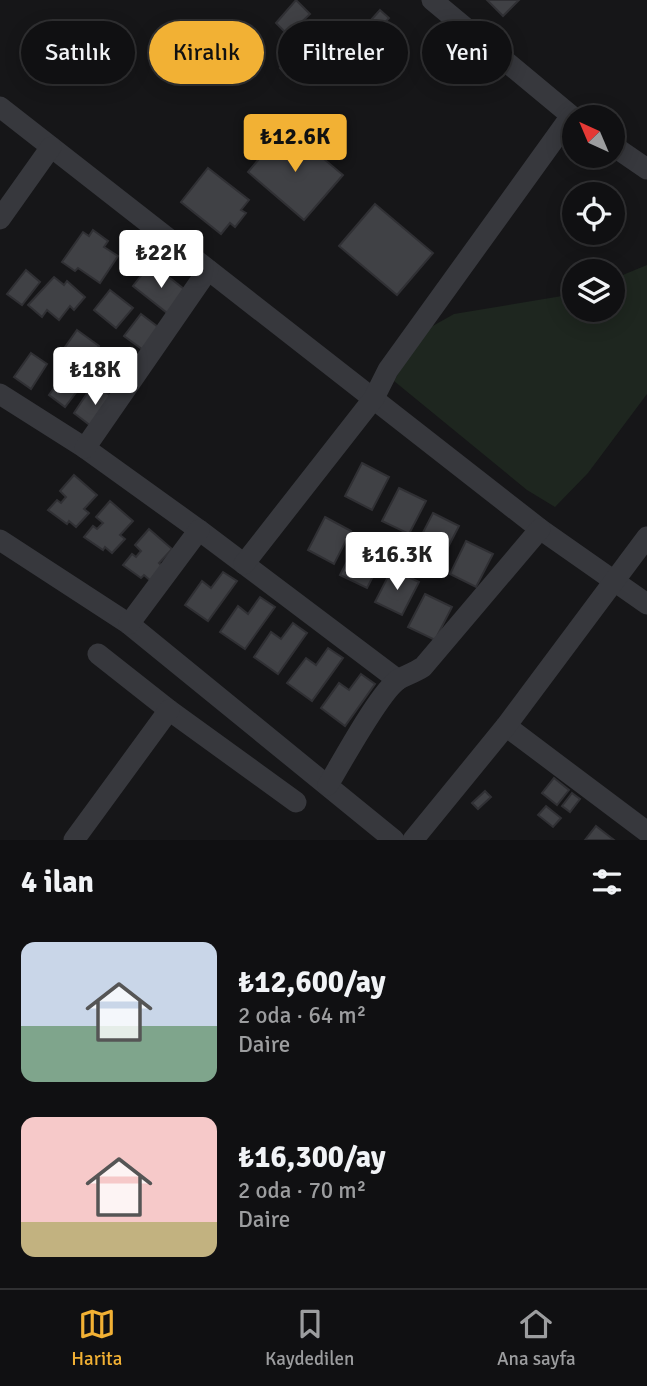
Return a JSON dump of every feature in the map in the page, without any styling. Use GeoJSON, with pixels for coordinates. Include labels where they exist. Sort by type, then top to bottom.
{"type":"FeatureCollection","features":[{"type":"Feature","properties":{"kind":"street"},"geometry":{"type":"LineString","coordinates":[[432,0],[562,108]]}},
{"type":"Feature","properties":{"kind":"street"},"geometry":{"type":"LineString","coordinates":[[0,107],[540,528],[647,604]]}},
{"type":"Feature","properties":{"kind":"street"},"geometry":{"type":"LineString","coordinates":[[244,564],[374,398],[387,370],[562,132]]}},
{"type":"Feature","properties":{"kind":"street"},"geometry":{"type":"LineString","coordinates":[[0,219],[51,147]]}},
{"type":"Feature","properties":{"kind":"street"},"geometry":{"type":"LineString","coordinates":[[625,154],[647,169]]}},
{"type":"Feature","properties":{"kind":"street"},"geometry":{"type":"LineString","coordinates":[[85,448],[208,270]]}},
{"type":"Feature","properties":{"kind":"street"},"geometry":{"type":"LineString","coordinates":[[0,394],[85,448],[398,680]]}},
{"type":"Feature","properties":{"kind":"street"},"geometry":{"type":"LineString","coordinates":[[328,785],[376,706],[398,680],[411,676],[424,667],[540,528]]}},
{"type":"Feature","properties":{"kind":"street"},"geometry":{"type":"LineString","coordinates":[[129,624],[199,530]]}},
{"type":"Feature","properties":{"kind":"street"},"geometry":{"type":"LineString","coordinates":[[413,840],[506,726],[647,537]]}},
{"type":"Feature","properties":{"kind":"street"},"geometry":{"type":"LineString","coordinates":[[0,540],[129,624],[394,840]]}},
{"type":"Feature","properties":{"kind":"street"},"geometry":{"type":"LineString","coordinates":[[98,654],[169,710],[296,802]]}},
{"type":"Feature","properties":{"kind":"street"},"geometry":{"type":"LineString","coordinates":[[74,840],[169,710]]}},
{"type":"Feature","properties":{"kind":"street"},"geometry":{"type":"LineString","coordinates":[[506,726],[647,832]]}},
{"type":"Feature","properties":{"kind":"shaded area"},"geometry":{"type":"Polygon","coordinates":[[[647,265],[647,394],[588,473],[555,507],[527,490],[394,381],[422,332],[454,314],[562,296],[562,322],[625,322],[625,274],[647,265]]]}},
{"type":"Feature","properties":{"kind":"building"},"geometry":{"type":"Polygon","coordinates":[[[296,0],[310,14],[303,21],[278,21],[278,25],[276,23],[296,0]]]}},
{"type":"Feature","properties":{"kind":"building"},"geometry":{"type":"Polygon","coordinates":[[[487,0],[519,0],[503,16],[487,0]]]}},
{"type":"Feature","properties":{"kind":"building"},"geometry":{"type":"Polygon","coordinates":[[[380,10],[389,18],[386,21],[371,20],[380,10]]]}},
{"type":"Feature","properties":{"kind":"building"},"geometry":{"type":"Polygon","coordinates":[[[286,127],[343,175],[304,220],[248,172],[286,127]]]}},
{"type":"Feature","properties":{"kind":"building"},"geometry":{"type":"Polygon","coordinates":[[[208,168],[249,200],[241,210],[246,213],[235,227],[230,223],[221,234],[181,202],[208,168]]]}},
{"type":"Feature","properties":{"kind":"building"},"geometry":{"type":"Polygon","coordinates":[[[375,204],[433,253],[397,295],[339,246],[375,204]]]}},
{"type":"Feature","properties":{"kind":"building"},"geometry":{"type":"Polygon","coordinates":[[[93,230],[108,241],[104,247],[118,256],[100,283],[78,268],[75,271],[62,262],[83,232],[89,236],[93,230]]]}},
{"type":"Feature","properties":{"kind":"building"},"geometry":{"type":"Polygon","coordinates":[[[151,263],[189,293],[171,316],[133,286],[151,263]]]}},
{"type":"Feature","properties":{"kind":"building"},"geometry":{"type":"Polygon","coordinates":[[[26,270],[40,282],[22,305],[7,294],[26,270]]]}},
{"type":"Feature","properties":{"kind":"building"},"geometry":{"type":"Polygon","coordinates":[[[54,277],[64,285],[67,281],[85,297],[74,310],[70,306],[59,320],[47,310],[42,317],[28,305],[54,277]]]}},
{"type":"Feature","properties":{"kind":"building"},"geometry":{"type":"Polygon","coordinates":[[[110,290],[133,308],[116,328],[94,310],[110,290]]]}},
{"type":"Feature","properties":{"kind":"building"},"geometry":{"type":"Polygon","coordinates":[[[141,314],[162,330],[146,352],[124,336],[141,314]]]}},
{"type":"Feature","properties":{"kind":"building"},"geometry":{"type":"Polygon","coordinates":[[[77,330],[99,346],[85,366],[63,350],[77,330]]]}},
{"type":"Feature","properties":{"kind":"building"},"geometry":{"type":"Polygon","coordinates":[[[113,350],[133,366],[114,389],[94,372],[113,350]]]}},
{"type":"Feature","properties":{"kind":"building"},"geometry":{"type":"Polygon","coordinates":[[[31,353],[47,364],[31,389],[14,377],[31,353]]]}},
{"type":"Feature","properties":{"kind":"building"},"geometry":{"type":"Polygon","coordinates":[[[65,373],[81,386],[65,407],[49,395],[65,373]]]}},
{"type":"Feature","properties":{"kind":"building"},"geometry":{"type":"Polygon","coordinates":[[[100,388],[116,400],[95,429],[74,413],[90,389],[96,394],[100,388]]]}},
{"type":"Feature","properties":{"kind":"building"},"geometry":{"type":"Polygon","coordinates":[[[362,463],[389,477],[372,510],[345,496],[362,463]]]}},
{"type":"Feature","properties":{"kind":"building"},"geometry":{"type":"Polygon","coordinates":[[[74,475],[97,495],[84,509],[89,513],[76,527],[69,521],[67,524],[48,510],[57,500],[61,503],[66,497],[60,491],[74,475]]]}},
{"type":"Feature","properties":{"kind":"building"},"geometry":{"type":"Polygon","coordinates":[[[399,488],[426,501],[409,534],[382,521],[399,488]]]}},
{"type":"Feature","properties":{"kind":"building"},"geometry":{"type":"Polygon","coordinates":[[[110,501],[133,521],[120,535],[125,539],[112,553],[84,537],[93,526],[97,529],[103,523],[96,517],[110,501]]]}},
{"type":"Feature","properties":{"kind":"building"},"geometry":{"type":"Polygon","coordinates":[[[433,513],[459,526],[442,559],[416,546],[433,513]]]}},
{"type":"Feature","properties":{"kind":"building"},"geometry":{"type":"Polygon","coordinates":[[[325,517],[351,531],[334,564],[308,550],[325,517]]]}},
{"type":"Feature","properties":{"kind":"building"},"geometry":{"type":"Polygon","coordinates":[[[149,529],[172,549],[159,563],[163,567],[151,581],[144,575],[141,578],[123,565],[132,554],[136,557],[141,551],[135,545],[149,529]]]}},
{"type":"Feature","properties":{"kind":"building"},"geometry":{"type":"Polygon","coordinates":[[[466,541],[493,554],[476,587],[450,574],[466,541]]]}},
{"type":"Feature","properties":{"kind":"building"},"geometry":{"type":"Polygon","coordinates":[[[357,542],[384,555],[367,588],[340,575],[357,542]]]}},
{"type":"Feature","properties":{"kind":"building"},"geometry":{"type":"Polygon","coordinates":[[[392,569],[419,582],[402,615],[375,602],[392,569]]]}},
{"type":"Feature","properties":{"kind":"building"},"geometry":{"type":"Polygon","coordinates":[[[223,572],[237,581],[208,621],[185,605],[202,581],[211,588],[223,572]]]}},
{"type":"Feature","properties":{"kind":"building"},"geometry":{"type":"Polygon","coordinates":[[[425,594],[452,607],[435,640],[408,627],[425,594]]]}},
{"type":"Feature","properties":{"kind":"building"},"geometry":{"type":"Polygon","coordinates":[[[260,597],[275,607],[245,649],[220,632],[238,606],[248,614],[260,597]]]}},
{"type":"Feature","properties":{"kind":"building"},"geometry":{"type":"Polygon","coordinates":[[[293,623],[307,633],[278,674],[254,657],[271,632],[281,639],[293,623]]]}},
{"type":"Feature","properties":{"kind":"building"},"geometry":{"type":"Polygon","coordinates":[[[328,648],[343,658],[312,701],[287,683],[306,658],[316,665],[328,648]]]}},
{"type":"Feature","properties":{"kind":"building"},"geometry":{"type":"Polygon","coordinates":[[[361,674],[375,684],[345,726],[321,708],[339,683],[349,690],[361,674]]]}},
{"type":"Feature","properties":{"kind":"building"},"geometry":{"type":"Polygon","coordinates":[[[554,778],[569,790],[557,805],[542,793],[554,778]]]}},
{"type":"Feature","properties":{"kind":"building"},"geometry":{"type":"Polygon","coordinates":[[[485,791],[491,797],[478,809],[472,803],[485,791]]]}},
{"type":"Feature","properties":{"kind":"building"},"geometry":{"type":"Polygon","coordinates":[[[572,793],[580,799],[570,812],[562,806],[572,793]]]}},
{"type":"Feature","properties":{"kind":"building"},"geometry":{"type":"Polygon","coordinates":[[[546,806],[561,818],[553,827],[538,815],[546,806]]]}},
{"type":"Feature","properties":{"kind":"building"},"geometry":{"type":"Polygon","coordinates":[[[596,826],[614,840],[585,840],[596,826]]]}}]}
